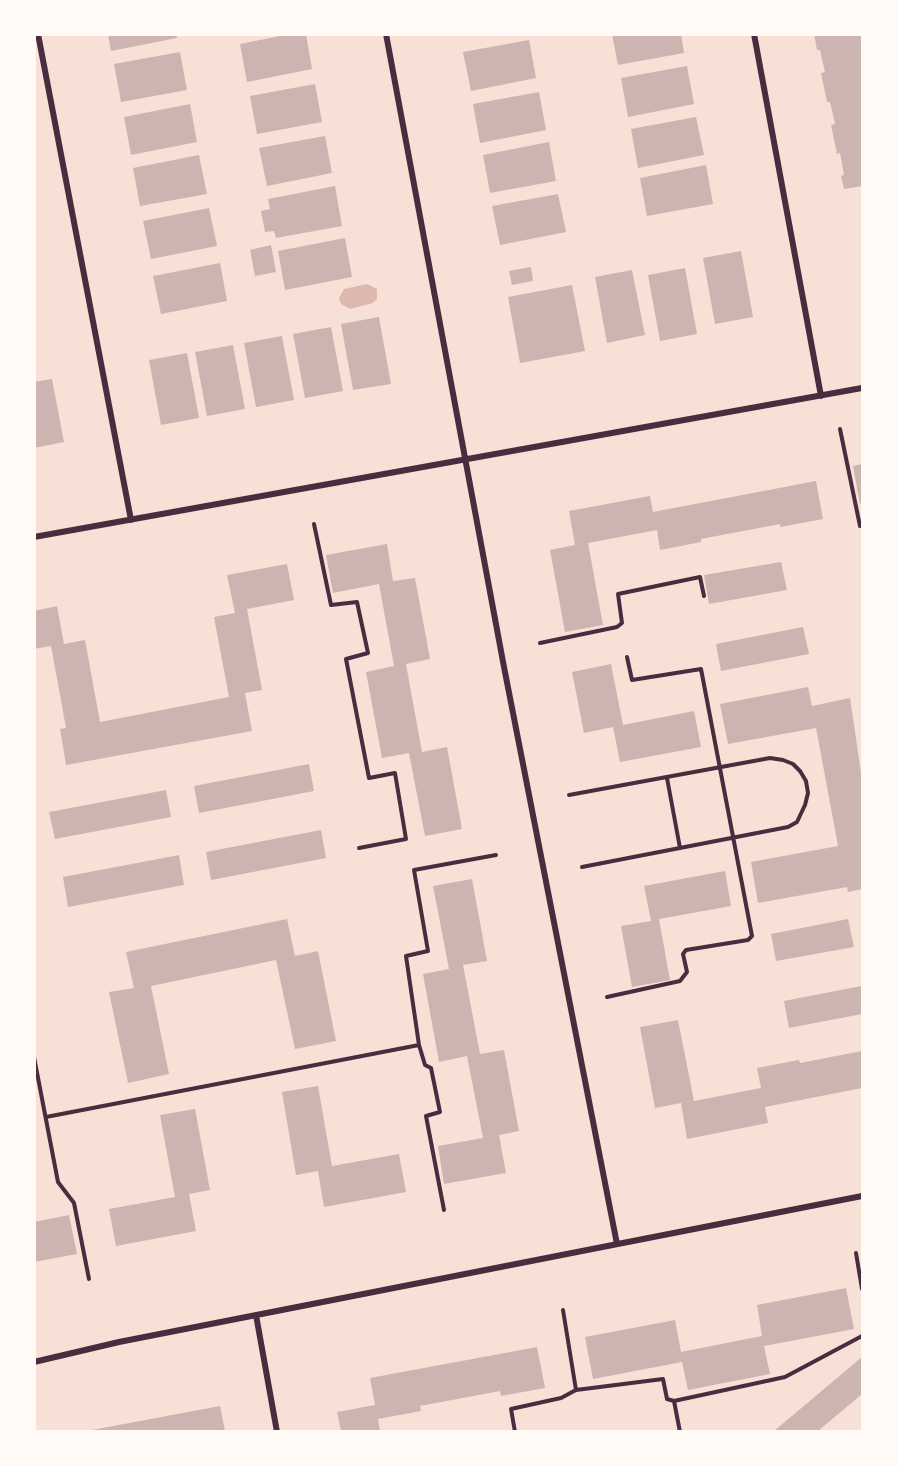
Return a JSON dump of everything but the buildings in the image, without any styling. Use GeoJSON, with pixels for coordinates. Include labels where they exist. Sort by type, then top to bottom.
{"type":"FeatureCollection","features":[{"type":"Feature","properties":{"kind":"street"},"geometry":{"type":"LineString","coordinates":[[38,34],[131,520]]}},
{"type":"Feature","properties":{"kind":"street"},"geometry":{"type":"LineString","coordinates":[[386,34],[504,667],[616,1244]]}},
{"type":"Feature","properties":{"kind":"street"},"geometry":{"type":"LineString","coordinates":[[754,34],[821,396]]}},
{"type":"Feature","properties":{"kind":"street"},"geometry":{"type":"LineString","coordinates":[[34,537],[862,388]]}},
{"type":"Feature","properties":{"kind":"street"},"geometry":{"type":"LineString","coordinates":[[34,1362],[118,1342],[862,1196]]}},
{"type":"Feature","properties":{"kind":"street"},"geometry":{"type":"LineString","coordinates":[[256,1315],[277,1431]]}},
{"type":"Feature","properties":{"kind":"path"},"geometry":{"type":"LineString","coordinates":[[840,429],[860,526],[862,526]]}},
{"type":"Feature","properties":{"kind":"path"},"geometry":{"type":"LineString","coordinates":[[314,524],[331,606],[357,602],[368,653],[346,659],[369,778],[395,773],[406,838],[359,848]]}},
{"type":"Feature","properties":{"kind":"path"},"geometry":{"type":"LineString","coordinates":[[540,643],[616,627],[622,623],[618,594],[700,577],[704,596]]}},
{"type":"Feature","properties":{"kind":"path"},"geometry":{"type":"LineString","coordinates":[[607,997],[680,981],[687,972],[683,954],[686,950],[748,940],[752,936],[701,669],[632,681],[627,657]]}},
{"type":"Feature","properties":{"kind":"path"},"geometry":{"type":"LineString","coordinates":[[569,795],[770,758],[783,760],[800,771],[806,782],[808,793],[805,805],[796,822],[779,829],[582,867]]}},
{"type":"Feature","properties":{"kind":"path"},"geometry":{"type":"LineString","coordinates":[[666,778],[680,848]]}},
{"type":"Feature","properties":{"kind":"path"},"geometry":{"type":"LineString","coordinates":[[444,1210],[426,1116],[440,1112],[431,1068],[425,1065],[419,1045],[406,956],[428,951],[414,870],[496,855]]}},
{"type":"Feature","properties":{"kind":"path"},"geometry":{"type":"LineString","coordinates":[[46,1117],[419,1045]]}},
{"type":"Feature","properties":{"kind":"path"},"geometry":{"type":"LineString","coordinates":[[34,1057],[58,1182],[74,1203],[89,1279]]}},
{"type":"Feature","properties":{"kind":"path"},"geometry":{"type":"LineString","coordinates":[[856,1253],[862,1289]]}},
{"type":"Feature","properties":{"kind":"path"},"geometry":{"type":"LineString","coordinates":[[563,1310],[576,1390]]}},
{"type":"Feature","properties":{"kind":"path"},"geometry":{"type":"LineString","coordinates":[[515,1431],[511,1409],[561,1398],[576,1390],[663,1379],[666,1399],[674,1401],[785,1377],[862,1336]]}},
{"type":"Feature","properties":{"kind":"path"},"geometry":{"type":"LineString","coordinates":[[674,1401],[680,1431]]}},
{"type":"Feature","properties":{"kind":"shaded area"},"geometry":{"type":"Polygon","coordinates":[[[367,284],[377,289],[377,299],[373,303],[350,309],[341,304],[339,298],[344,289],[367,284]]]}}]}
